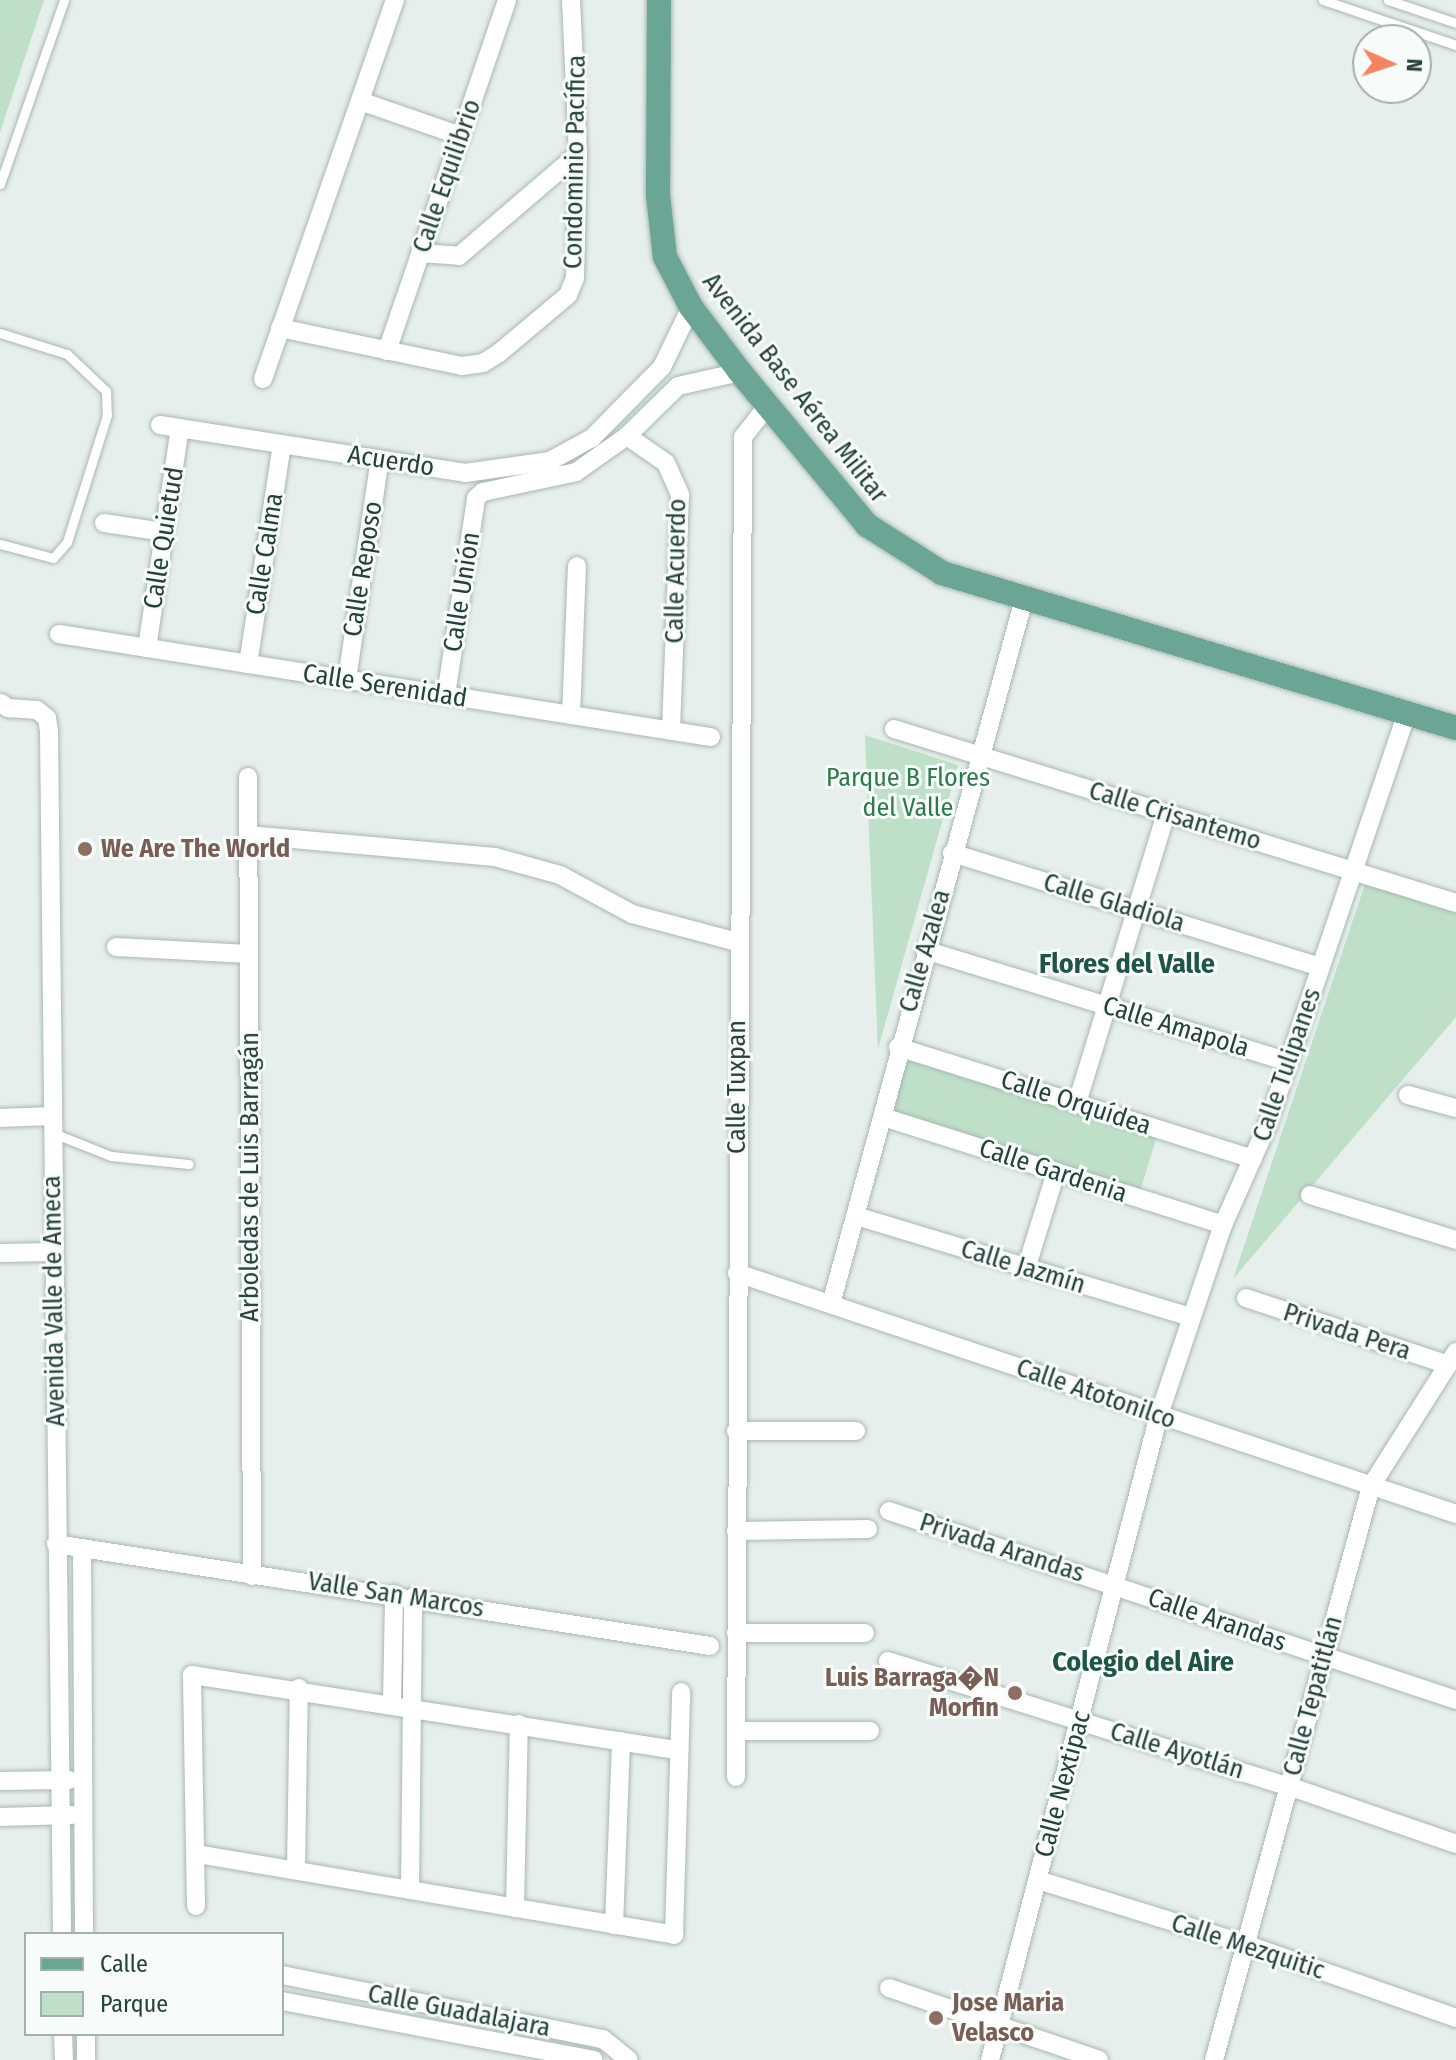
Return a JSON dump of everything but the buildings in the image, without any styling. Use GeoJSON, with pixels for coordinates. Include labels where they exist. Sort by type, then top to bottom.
{"type":"FeatureCollection","features":[{"type":"Feature","properties":{"kind":"main road","name":"Avenida Base Aérea Militar"},"geometry":{"type":"LineString","coordinates":[[659,0],[660,229],[665,257],[691,307],[767,406],[867,525],[942,573],[1456,728]]}},
{"type":"Feature","properties":{"kind":"street"},"geometry":{"type":"LineString","coordinates":[[263,379],[395,0]]}},
{"type":"Feature","properties":{"kind":"street","name":"Calle Equilibrio"},"geometry":{"type":"LineString","coordinates":[[387,351],[507,0]]}},
{"type":"Feature","properties":{"kind":"street","name":"Condominio Pacífica"},"geometry":{"type":"LineString","coordinates":[[280,328],[462,366],[483,363],[568,295],[575,278],[578,154],[571,0]]}},
{"type":"Feature","properties":{"kind":"street"},"geometry":{"type":"LineString","coordinates":[[360,101],[461,136]]}},
{"type":"Feature","properties":{"kind":"street"},"geometry":{"type":"LineString","coordinates":[[420,253],[459,256],[578,154]]}},
{"type":"Feature","properties":{"kind":"street","name":"Acuerdo"},"geometry":{"type":"LineString","coordinates":[[160,425],[478,472],[550,461],[611,421],[662,367],[691,307]]}},
{"type":"Feature","properties":{"kind":"street"},"geometry":{"type":"LineString","coordinates":[[662,367],[678,386]]}},
{"type":"Feature","properties":{"kind":"street"},"geometry":{"type":"LineString","coordinates":[[478,472],[483,492],[576,472],[627,436],[678,386],[740,372]]}},
{"type":"Feature","properties":{"kind":"street"},"geometry":{"type":"LineString","coordinates":[[643,387],[659,405]]}},
{"type":"Feature","properties":{"kind":"street","name":"Calle Tuxpan"},"geometry":{"type":"LineString","coordinates":[[736,1777],[737,942],[743,437],[767,406]]}},
{"type":"Feature","properties":{"kind":"street","name":"Calle Quietud"},"geometry":{"type":"LineString","coordinates":[[147,648],[180,428]]}},
{"type":"Feature","properties":{"kind":"street","name":"Calle Acuerdo"},"geometry":{"type":"LineString","coordinates":[[627,436],[666,463],[680,495],[671,731]]}},
{"type":"Feature","properties":{"kind":"street","name":"Calle Calma"},"geometry":{"type":"LineString","coordinates":[[248,664],[282,445]]}},
{"type":"Feature","properties":{"kind":"street","name":"Calle Reposo"},"geometry":{"type":"LineString","coordinates":[[347,679],[380,459]]}},
{"type":"Feature","properties":{"kind":"street","name":"Calle Unión"},"geometry":{"type":"LineString","coordinates":[[446,695],[476,498],[483,492]]}},
{"type":"Feature","properties":{"kind":"street"},"geometry":{"type":"LineString","coordinates":[[104,523],[164,532]]}},
{"type":"Feature","properties":{"kind":"street"},"geometry":{"type":"LineString","coordinates":[[571,715],[577,566]]}},
{"type":"Feature","properties":{"kind":"street","name":"Calle Azalea"},"geometry":{"type":"LineString","coordinates":[[831,1304],[883,1117],[898,1047],[1024,599]]}},
{"type":"Feature","properties":{"kind":"street","name":"Calle Serenidad"},"geometry":{"type":"LineString","coordinates":[[59,634],[711,737]]}},
{"type":"Feature","properties":{"kind":"street","name":"Avenida Valle de Ameca"},"geometry":{"type":"LineString","coordinates":[[1,703],[8,708],[37,710],[47,718],[49,730],[56,1544],[66,1932]]}},
{"type":"Feature","properties":{"kind":"street","name":"Calle Tulipanes"},"geometry":{"type":"LineString","coordinates":[[1159,1415],[1223,1225],[1253,1159],[1289,1062],[1407,713]]}},
{"type":"Feature","properties":{"kind":"street","name":"Calle Crisantemo"},"geometry":{"type":"LineString","coordinates":[[894,729],[1456,903]]}},
{"type":"Feature","properties":{"kind":"street","name":"Arboledas de Luis Barragán"},"geometry":{"type":"LineString","coordinates":[[248,777],[252,1575]]}},
{"type":"Feature","properties":{"kind":"street"},"geometry":{"type":"LineString","coordinates":[[1077,1103],[1166,813]]}},
{"type":"Feature","properties":{"kind":"street"},"geometry":{"type":"LineString","coordinates":[[248,835],[495,857],[560,875],[632,914],[737,942]]}},
{"type":"Feature","properties":{"kind":"street","name":"Calle Gladiola"},"geometry":{"type":"LineString","coordinates":[[952,853],[1321,967]]}},
{"type":"Feature","properties":{"kind":"street"},"geometry":{"type":"LineString","coordinates":[[116,947],[249,954]]}},
{"type":"Feature","properties":{"kind":"street","name":"Calle Amapola"},"geometry":{"type":"LineString","coordinates":[[925,950],[1289,1062]]}},
{"type":"Feature","properties":{"kind":"street","name":"Calle Orquídea"},"geometry":{"type":"LineString","coordinates":[[898,1047],[1253,1159]]}},
{"type":"Feature","properties":{"kind":"street"},"geometry":{"type":"LineString","coordinates":[[1408,1095],[1456,1108]]}},
{"type":"Feature","properties":{"kind":"street","name":"Calle Gardenia"},"geometry":{"type":"LineString","coordinates":[[883,1117],[1223,1225]]}},
{"type":"Feature","properties":{"kind":"street"},"geometry":{"type":"LineString","coordinates":[[0,1118],[51,1124]]}},
{"type":"Feature","properties":{"kind":"street"},"geometry":{"type":"LineString","coordinates":[[1026,1269],[1056,1172]]}},
{"type":"Feature","properties":{"kind":"street"},"geometry":{"type":"LineString","coordinates":[[1310,1195],[1456,1240]]}},
{"type":"Feature","properties":{"kind":"street","name":"Calle Jazmín"},"geometry":{"type":"LineString","coordinates":[[856,1216],[1191,1317]]}},
{"type":"Feature","properties":{"kind":"street"},"geometry":{"type":"LineString","coordinates":[[0,1253],[54,1252]]}},
{"type":"Feature","properties":{"kind":"street","name":"Calle Atotonilco"},"geometry":{"type":"LineString","coordinates":[[737,1273],[1456,1514]]}},
{"type":"Feature","properties":{"kind":"street","name":"Privada Pera"},"geometry":{"type":"LineString","coordinates":[[1246,1298],[1452,1358]]}},
{"type":"Feature","properties":{"kind":"street","name":"Calle Tepatitlán"},"geometry":{"type":"LineString","coordinates":[[1214,2060],[1371,1486],[1452,1358]]}},
{"type":"Feature","properties":{"kind":"street","name":"Calle Nextipac"},"geometry":{"type":"LineString","coordinates":[[990,2060],[1159,1415]]}},
{"type":"Feature","properties":{"kind":"street"},"geometry":{"type":"LineString","coordinates":[[736,1431],[856,1431]]}},
{"type":"Feature","properties":{"kind":"street","name":"Privada Arandas"},"geometry":{"type":"LineString","coordinates":[[889,1511],[1115,1586]]}},
{"type":"Feature","properties":{"kind":"street"},"geometry":{"type":"LineString","coordinates":[[736,1531],[868,1529]]}},
{"type":"Feature","properties":{"kind":"street","name":"Valle San Marcos"},"geometry":{"type":"LineString","coordinates":[[56,1544],[710,1646]]}},
{"type":"Feature","properties":{"kind":"street"},"geometry":{"type":"LineString","coordinates":[[82,1548],[84,1932]]}},
{"type":"Feature","properties":{"kind":"street","name":"Calle Arandas"},"geometry":{"type":"LineString","coordinates":[[1115,1586],[1456,1700]]}},
{"type":"Feature","properties":{"kind":"street"},"geometry":{"type":"LineString","coordinates":[[392,1703],[404,1596]]}},
{"type":"Feature","properties":{"kind":"street"},"geometry":{"type":"LineString","coordinates":[[404,1596],[412,1707],[410,1890]]}},
{"type":"Feature","properties":{"kind":"street"},"geometry":{"type":"LineString","coordinates":[[736,1633],[865,1633]]}},
{"type":"Feature","properties":{"kind":"street","name":"Calle Ayotlán"},"geometry":{"type":"LineString","coordinates":[[888,1661],[1288,1786],[1456,1844]]}},
{"type":"Feature","properties":{"kind":"street"},"geometry":{"type":"LineString","coordinates":[[196,1906],[192,1675],[299,1688],[679,1750]]}},
{"type":"Feature","properties":{"kind":"street"},"geometry":{"type":"LineString","coordinates":[[296,1870],[299,1688]]}},
{"type":"Feature","properties":{"kind":"street"},"geometry":{"type":"LineString","coordinates":[[197,1854],[674,1935],[681,1692]]}},
{"type":"Feature","properties":{"kind":"street"},"geometry":{"type":"LineString","coordinates":[[515,1908],[519,1724]]}},
{"type":"Feature","properties":{"kind":"street"},"geometry":{"type":"LineString","coordinates":[[736,1731],[870,1731]]}},
{"type":"Feature","properties":{"kind":"street"},"geometry":{"type":"LineString","coordinates":[[614,1925],[621,1741]]}},
{"type":"Feature","properties":{"kind":"street"},"geometry":{"type":"LineString","coordinates":[[0,1781],[83,1779]]}},
{"type":"Feature","properties":{"kind":"street"},"geometry":{"type":"LineString","coordinates":[[0,1817],[83,1815]]}},
{"type":"Feature","properties":{"kind":"street","name":"Calle Mezquitic"},"geometry":{"type":"LineString","coordinates":[[1038,1880],[1245,1944],[1456,2018]]}},
{"type":"Feature","properties":{"kind":"street","name":"Calle Guadalajara"},"geometry":{"type":"LineString","coordinates":[[284,1975],[603,2039],[626,2059]]}},
{"type":"Feature","properties":{"kind":"street"},"geometry":{"type":"LineString","coordinates":[[889,1988],[1099,2060]]}},
{"type":"Feature","properties":{"kind":"street","name":"Calle Guadalajara"},"geometry":{"type":"LineString","coordinates":[[284,2001],[593,2060]]}},
{"type":"Feature","properties":{"kind":"street"},"geometry":{"type":"LineString","coordinates":[[63,2036],[64,2060]]}},
{"type":"Feature","properties":{"kind":"street"},"geometry":{"type":"LineString","coordinates":[[86,2036],[86,2060]]}},
{"type":"Feature","properties":{"kind":"street"},"geometry":{"type":"LineString","coordinates":[[600,2060],[603,2039]]}},
{"type":"Feature","properties":{"kind":"lane"},"geometry":{"type":"LineString","coordinates":[[0,184],[64,0]]}},
{"type":"Feature","properties":{"kind":"lane"},"geometry":{"type":"LineString","coordinates":[[1323,0],[1456,45]]}},
{"type":"Feature","properties":{"kind":"lane"},"geometry":{"type":"LineString","coordinates":[[1388,0],[1456,23]]}},
{"type":"Feature","properties":{"kind":"lane"},"geometry":{"type":"LineString","coordinates":[[0,333],[67,354],[106,391],[107,415],[67,542],[53,558],[0,544]]}},
{"type":"Feature","properties":{"kind":"lane"},"geometry":{"type":"LineString","coordinates":[[51,1124],[111,1156],[189,1164]]}},
{"type":"Feature","properties":{"kind":"green space"},"geometry":{"type":"Polygon","coordinates":[[[0,0],[44,0],[0,132],[0,0]]]}},
{"type":"Feature","properties":{"kind":"green space","name":"Parque B Flores del Valle"},"geometry":{"type":"Polygon","coordinates":[[[865,735],[958,765],[878,1049],[865,735]]]}},
{"type":"Feature","properties":{"kind":"green space"},"geometry":{"type":"Polygon","coordinates":[[[1365,884],[1456,913],[1456,1017],[1233,1279],[1365,884]]]}},
{"type":"Feature","properties":{"kind":"green space"},"geometry":{"type":"Polygon","coordinates":[[[907,1060],[1157,1136],[1140,1191],[891,1113],[907,1060]]]}},
{"type":"Feature","properties":{"kind":"place","name":"We Are The World"},"geometry":{"type":"Point","coordinates":[85,849]}},
{"type":"Feature","properties":{"kind":"place","name":"Luis Barraga�N Morfin"},"geometry":{"type":"Point","coordinates":[1015,1693]}},
{"type":"Feature","properties":{"kind":"place","name":"Jose Maria Velasco"},"geometry":{"type":"Point","coordinates":[936,2018]}},
{"type":"Feature","properties":{"kind":"district","name":"Flores del Valle"},"geometry":{"type":"Point","coordinates":[1127,964]}},
{"type":"Feature","properties":{"kind":"district","name":"Colegio del Aire"},"geometry":{"type":"Point","coordinates":[1143,1662]}}]}
